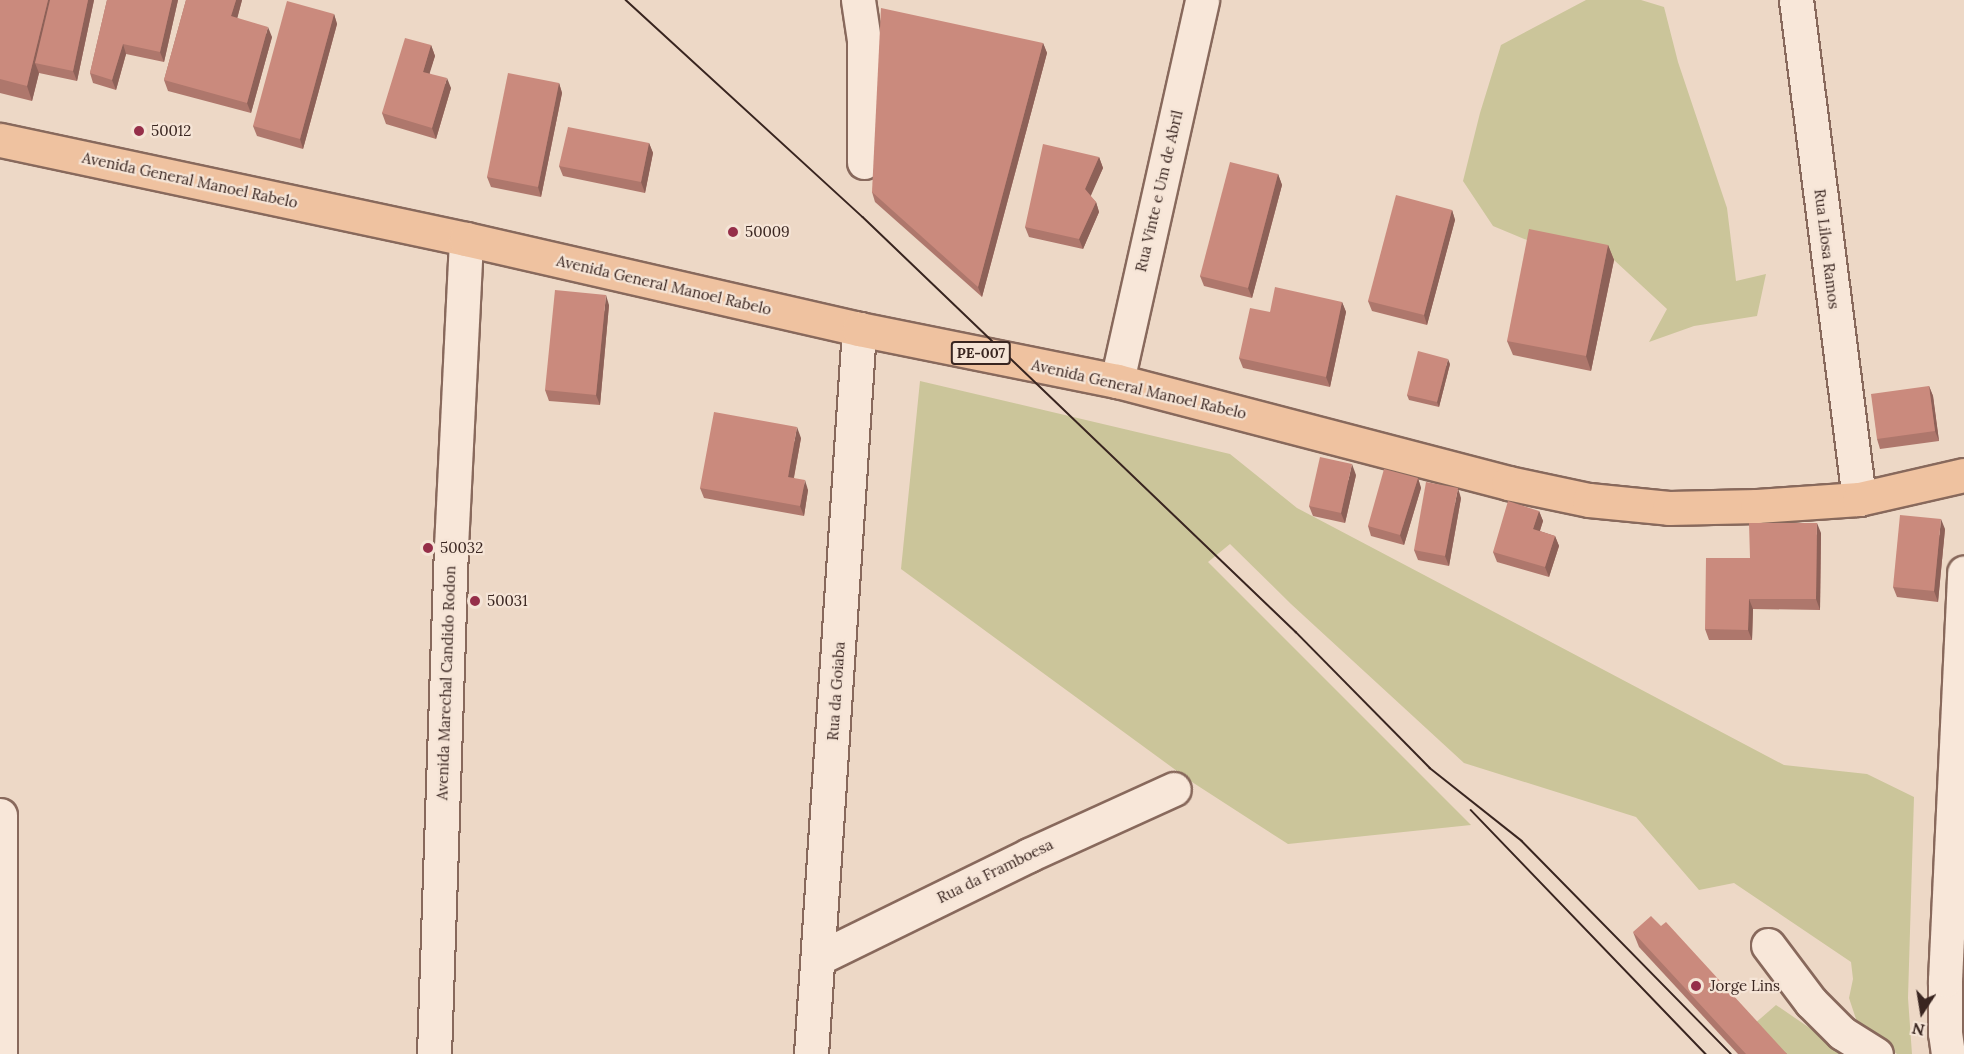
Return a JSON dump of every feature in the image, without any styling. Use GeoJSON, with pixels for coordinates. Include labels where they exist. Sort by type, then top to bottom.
{"type":"FeatureCollection","features":[{"type":"Feature","properties":{"kind":"main road","name":"Avenida General Manoel Rabelo"},"geometry":{"type":"LineString","coordinates":[[0,140],[466,239],[859,329],[1117,381],[1508,483],[1589,500],[1669,508],[1859,499],[1964,475]]}},
{"type":"Feature","properties":{"kind":"street"},"geometry":{"type":"LineString","coordinates":[[858,0],[864,40],[864,162]]}},
{"type":"Feature","properties":{"kind":"street","name":"Rua Vinte e Um de Abril"},"geometry":{"type":"LineString","coordinates":[[1117,381],[1202,0]]}},
{"type":"Feature","properties":{"kind":"street","name":"Rua Lilosa Ramos"},"geometry":{"type":"LineString","coordinates":[[1796,0],[1859,499]]}},
{"type":"Feature","properties":{"kind":"street","name":"Avenida Marechal Candido Rodon"},"geometry":{"type":"LineString","coordinates":[[434,1054],[451,547],[466,239]]}},
{"type":"Feature","properties":{"kind":"street","name":"Rua da Goiaba"},"geometry":{"type":"LineString","coordinates":[[811,1054],[859,329]]}},
{"type":"Feature","properties":{"kind":"street"},"geometry":{"type":"LineString","coordinates":[[1948,1054],[1945,1033],[1945,980],[1964,572]]}},
{"type":"Feature","properties":{"kind":"street","name":"Rua da Framboesa"},"geometry":{"type":"LineString","coordinates":[[819,958],[1029,855],[1174,789]]}},
{"type":"Feature","properties":{"kind":"street"},"geometry":{"type":"LineString","coordinates":[[0,815],[0,1054]]}},
{"type":"Feature","properties":{"kind":"street"},"geometry":{"type":"LineString","coordinates":[[1768,945],[1811,1002],[1842,1033],[1876,1054]]}},
{"type":"Feature","properties":{"kind":"shaded area"},"geometry":{"type":"Polygon","coordinates":[[[1586,0],[1641,0],[1664,7],[1678,62],[1727,208],[1736,281],[1766,274],[1757,316],[1694,326],[1649,342],[1667,309],[1614,260],[1534,243],[1493,226],[1463,181],[1480,113],[1501,45],[1586,0]]]}},
{"type":"Feature","properties":{"kind":"shaded area"},"geometry":{"type":"Polygon","coordinates":[[[920,381],[1230,454],[1297,508],[1784,765],[1867,774],[1914,797],[1908,998],[1912,1054],[1897,1054],[1858,1025],[1849,998],[1853,979],[1851,962],[1734,883],[1699,890],[1636,817],[1464,763],[1291,604],[1230,544],[1208,562],[1471,825],[1288,844],[1192,782],[901,569],[920,381]]]}},
{"type":"Feature","properties":{"kind":"shaded area"},"geometry":{"type":"Polygon","coordinates":[[[1776,1005],[1848,1054],[1779,1054],[1753,1025],[1776,1005]]]}},
{"type":"Feature","properties":{"kind":"building"},"geometry":{"type":"Polygon","coordinates":[[[0,0],[48,0],[27,86],[0,79],[0,0]]]}},
{"type":"Feature","properties":{"kind":"building"},"geometry":{"type":"Polygon","coordinates":[[[50,0],[88,0],[73,71],[35,63],[50,0]]]}},
{"type":"Feature","properties":{"kind":"building"},"geometry":{"type":"Polygon","coordinates":[[[107,0],[172,0],[160,52],[123,44],[112,80],[90,73],[107,0]]]}},
{"type":"Feature","properties":{"kind":"building"},"geometry":{"type":"Polygon","coordinates":[[[186,0],[236,0],[231,16],[268,27],[247,103],[164,80],[186,0]]]}},
{"type":"Feature","properties":{"kind":"building"},"geometry":{"type":"Polygon","coordinates":[[[287,1],[334,14],[300,139],[253,126],[287,1]]]}},
{"type":"Feature","properties":{"kind":"building"},"geometry":{"type":"Polygon","coordinates":[[[881,8],[1043,43],[978,287],[872,192],[881,8]]]}},
{"type":"Feature","properties":{"kind":"building"},"geometry":{"type":"Polygon","coordinates":[[[405,38],[431,45],[423,72],[447,78],[432,128],[382,113],[405,38]]]}},
{"type":"Feature","properties":{"kind":"building"},"geometry":{"type":"Polygon","coordinates":[[[508,73],[559,83],[538,187],[487,177],[508,73]]]}},
{"type":"Feature","properties":{"kind":"building"},"geometry":{"type":"Polygon","coordinates":[[[568,127],[649,143],[641,182],[559,166],[568,127]]]}},
{"type":"Feature","properties":{"kind":"building"},"geometry":{"type":"Polygon","coordinates":[[[1043,144],[1099,157],[1085,189],[1096,202],[1079,239],[1025,227],[1043,144]]]}},
{"type":"Feature","properties":{"kind":"building"},"geometry":{"type":"Polygon","coordinates":[[[1230,162],[1278,174],[1248,288],[1200,276],[1230,162]]]}},
{"type":"Feature","properties":{"kind":"building"},"geometry":{"type":"Polygon","coordinates":[[[1396,195],[1452,210],[1424,315],[1368,301],[1396,195]]]}},
{"type":"Feature","properties":{"kind":"building"},"geometry":{"type":"Polygon","coordinates":[[[1529,229],[1608,245],[1586,356],[1507,341],[1529,229]]]}},
{"type":"Feature","properties":{"kind":"building"},"geometry":{"type":"Polygon","coordinates":[[[1275,287],[1342,302],[1326,377],[1239,358],[1250,308],[1270,312],[1275,287]]]}},
{"type":"Feature","properties":{"kind":"building"},"geometry":{"type":"Polygon","coordinates":[[[555,290],[606,295],[596,395],[545,390],[555,290]]]}},
{"type":"Feature","properties":{"kind":"building"},"geometry":{"type":"Polygon","coordinates":[[[1418,351],[1448,359],[1437,402],[1407,395],[1418,351]]]}},
{"type":"Feature","properties":{"kind":"building"},"geometry":{"type":"Polygon","coordinates":[[[1929,386],[1935,431],[1877,439],[1871,394],[1929,386]]]}},
{"type":"Feature","properties":{"kind":"building"},"geometry":{"type":"Polygon","coordinates":[[[714,412],[797,427],[788,477],[805,480],[800,506],[700,488],[714,412]]]}},
{"type":"Feature","properties":{"kind":"building"},"geometry":{"type":"Polygon","coordinates":[[[1320,457],[1352,464],[1341,513],[1309,506],[1320,457]]]}},
{"type":"Feature","properties":{"kind":"building"},"geometry":{"type":"Polygon","coordinates":[[[1384,469],[1418,478],[1400,535],[1368,526],[1384,469]]]}},
{"type":"Feature","properties":{"kind":"building"},"geometry":{"type":"Polygon","coordinates":[[[1426,482],[1458,488],[1445,556],[1414,550],[1426,482]]]}},
{"type":"Feature","properties":{"kind":"building"},"geometry":{"type":"Polygon","coordinates":[[[1508,501],[1539,511],[1533,529],[1555,536],[1545,567],[1493,552],[1508,501]]]}},
{"type":"Feature","properties":{"kind":"building"},"geometry":{"type":"Polygon","coordinates":[[[1900,515],[1941,519],[1934,591],[1893,587],[1900,515]]]}},
{"type":"Feature","properties":{"kind":"building"},"geometry":{"type":"Polygon","coordinates":[[[1749,523],[1817,523],[1816,599],[1749,599],[1748,630],[1705,629],[1706,558],[1750,558],[1749,523]]]}},
{"type":"Feature","properties":{"kind":"building","name":"Jorge Lins"},"geometry":{"type":"Polygon","coordinates":[[[1651,916],[1661,926],[1666,922],[1787,1054],[1746,1054],[1633,932],[1651,916]]]}},
{"type":"Feature","properties":{"kind":"tram line"},"geometry":{"type":"LineString","coordinates":[[626,0],[863,217],[1296,632],[1430,768],[1522,841],[1731,1054]]}},
{"type":"Feature","properties":{"kind":"tram line"},"geometry":{"type":"LineString","coordinates":[[1471,810],[1706,1054]]}},
{"type":"Feature","properties":{"kind":"place","name":"50012"},"geometry":{"type":"Point","coordinates":[139,131]}},
{"type":"Feature","properties":{"kind":"place","name":"50009"},"geometry":{"type":"Point","coordinates":[733,232]}},
{"type":"Feature","properties":{"kind":"place","name":"50032"},"geometry":{"type":"Point","coordinates":[428,548]}},
{"type":"Feature","properties":{"kind":"place","name":"50031"},"geometry":{"type":"Point","coordinates":[475,601]}},
{"type":"Feature","properties":{"kind":"place","name":"Jorge Lins"},"geometry":{"type":"Point","coordinates":[1696,986]}}]}
